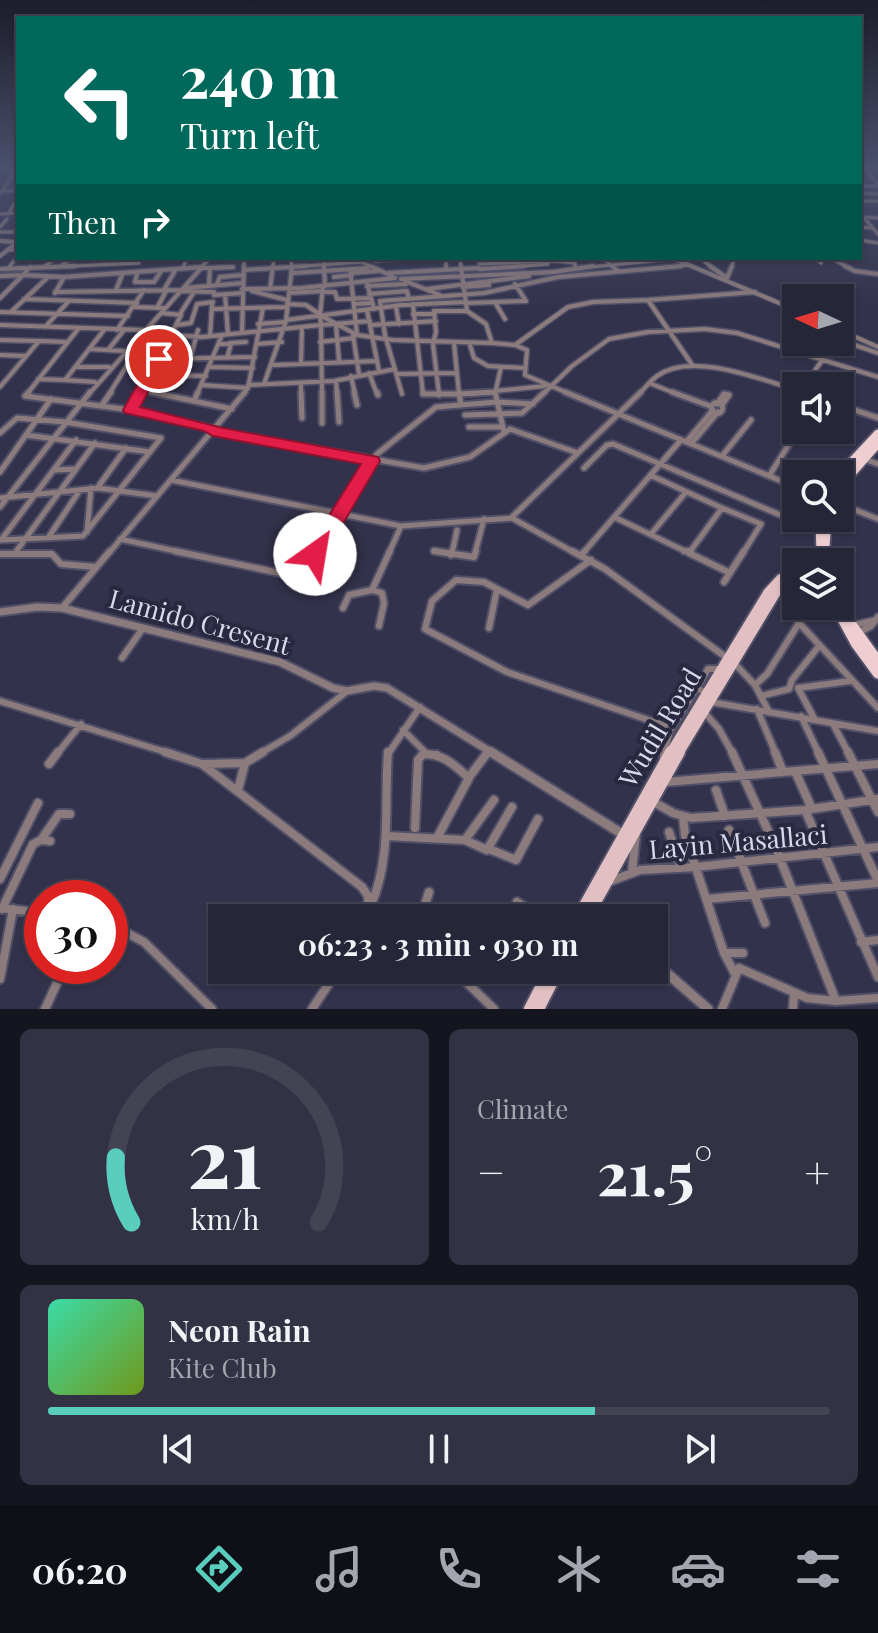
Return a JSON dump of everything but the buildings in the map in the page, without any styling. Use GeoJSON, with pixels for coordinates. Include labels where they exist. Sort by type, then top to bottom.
{"type":"FeatureCollection","features":[{"type":"Feature","properties":{"kind":"highway"},"geometry":{"type":"LineString","coordinates":[[854,461],[878,434]]}},
{"type":"Feature","properties":{"kind":"highway"},"geometry":{"type":"LineString","coordinates":[[854,470],[878,443]]}},
{"type":"Feature","properties":{"kind":"highway"},"geometry":{"type":"LineString","coordinates":[[844,620],[878,673]]}},
{"type":"Feature","properties":{"kind":"highway"},"geometry":{"type":"LineString","coordinates":[[850,620],[878,662]]}},
{"type":"Feature","properties":{"kind":"main road"},"geometry":{"type":"LineString","coordinates":[[773,592],[782,587]]}},
{"type":"Feature","properties":{"kind":"main road","name":"Wudil Road"},"geometry":{"type":"LineString","coordinates":[[591,904],[665,763],[684,720],[704,699],[773,592]]}},
{"type":"Feature","properties":{"kind":"main road","name":"Wudil Road"},"geometry":{"type":"LineString","coordinates":[[592,904],[605,884],[626,837],[635,828],[661,783],[704,699],[721,669],[730,660]]}},
{"type":"Feature","properties":{"kind":"main road"},"geometry":{"type":"LineString","coordinates":[[530,1009],[543,984]]}},
{"type":"Feature","properties":{"kind":"main road"},"geometry":{"type":"LineString","coordinates":[[538,1009],[551,984]]}},
{"type":"Feature","properties":{"kind":"street"},"geometry":{"type":"LineString","coordinates":[[0,214],[14,214]]}},
{"type":"Feature","properties":{"kind":"street"},"geometry":{"type":"LineString","coordinates":[[0,229],[8,216]]}},
{"type":"Feature","properties":{"kind":"street"},"geometry":{"type":"LineString","coordinates":[[864,217],[878,218]]}},
{"type":"Feature","properties":{"kind":"street"},"geometry":{"type":"LineString","coordinates":[[864,217],[878,234]]}},
{"type":"Feature","properties":{"kind":"street"},"geometry":{"type":"LineString","coordinates":[[862,227],[873,228]]}},
{"type":"Feature","properties":{"kind":"street"},"geometry":{"type":"LineString","coordinates":[[8,269],[16,259]]}},
{"type":"Feature","properties":{"kind":"street"},"geometry":{"type":"LineString","coordinates":[[44,267],[53,260]]}},
{"type":"Feature","properties":{"kind":"street"},"geometry":{"type":"LineString","coordinates":[[61,266],[69,260]]}},
{"type":"Feature","properties":{"kind":"street"},"geometry":{"type":"LineString","coordinates":[[0,269],[140,260],[135,282],[154,282],[162,270]]}},
{"type":"Feature","properties":{"kind":"street"},"geometry":{"type":"LineString","coordinates":[[183,268],[186,260]]}},
{"type":"Feature","properties":{"kind":"street"},"geometry":{"type":"LineString","coordinates":[[0,507],[96,382],[208,260]]}},
{"type":"Feature","properties":{"kind":"street"},"geometry":{"type":"LineString","coordinates":[[242,332],[244,260]]}},
{"type":"Feature","properties":{"kind":"street"},"geometry":{"type":"LineString","coordinates":[[220,277],[253,269],[270,260]]}},
{"type":"Feature","properties":{"kind":"street"},"geometry":{"type":"LineString","coordinates":[[270,289],[274,260]]}},
{"type":"Feature","properties":{"kind":"street"},"geometry":{"type":"LineString","coordinates":[[264,385],[282,342],[293,273],[292,260]]}},
{"type":"Feature","properties":{"kind":"street"},"geometry":{"type":"LineString","coordinates":[[308,260],[308,266]]}},
{"type":"Feature","properties":{"kind":"street"},"geometry":{"type":"LineString","coordinates":[[322,423],[320,315],[324,260]]}},
{"type":"Feature","properties":{"kind":"street"},"geometry":{"type":"LineString","coordinates":[[357,260],[451,301]]}},
{"type":"Feature","properties":{"kind":"street"},"geometry":{"type":"LineString","coordinates":[[375,260],[377,270]]}},
{"type":"Feature","properties":{"kind":"street"},"geometry":{"type":"LineString","coordinates":[[392,260],[396,275]]}},
{"type":"Feature","properties":{"kind":"street"},"geometry":{"type":"LineString","coordinates":[[406,260],[411,271]]}},
{"type":"Feature","properties":{"kind":"street"},"geometry":{"type":"LineString","coordinates":[[426,260],[431,280]]}},
{"type":"Feature","properties":{"kind":"street"},"geometry":{"type":"LineString","coordinates":[[446,260],[446,269]]}},
{"type":"Feature","properties":{"kind":"street"},"geometry":{"type":"LineString","coordinates":[[460,260],[467,311]]}},
{"type":"Feature","properties":{"kind":"street"},"geometry":{"type":"LineString","coordinates":[[367,286],[461,276],[480,267],[522,260],[545,261],[558,277]]}},
{"type":"Feature","properties":{"kind":"street"},"geometry":{"type":"LineString","coordinates":[[182,289],[217,284],[290,291],[323,289],[411,271],[555,260],[585,264]]}},
{"type":"Feature","properties":{"kind":"street"},"geometry":{"type":"LineString","coordinates":[[596,267],[611,261],[645,260]]}},
{"type":"Feature","properties":{"kind":"street"},"geometry":{"type":"LineString","coordinates":[[677,260],[727,278],[782,304]]}},
{"type":"Feature","properties":{"kind":"street"},"geometry":{"type":"LineString","coordinates":[[447,311],[451,301],[465,295],[558,277],[687,264],[699,260]]}},
{"type":"Feature","properties":{"kind":"street"},"geometry":{"type":"LineString","coordinates":[[703,260],[727,278]]}},
{"type":"Feature","properties":{"kind":"street"},"geometry":{"type":"LineString","coordinates":[[727,278],[734,260]]}},
{"type":"Feature","properties":{"kind":"street"},"geometry":{"type":"LineString","coordinates":[[818,260],[821,263]]}},
{"type":"Feature","properties":{"kind":"street"},"geometry":{"type":"LineString","coordinates":[[835,260],[855,271],[878,274]]}},
{"type":"Feature","properties":{"kind":"street"},"geometry":{"type":"LineString","coordinates":[[611,261],[617,271]]}},
{"type":"Feature","properties":{"kind":"street"},"geometry":{"type":"LineString","coordinates":[[293,273],[361,262]]}},
{"type":"Feature","properties":{"kind":"street"},"geometry":{"type":"LineString","coordinates":[[574,263],[575,269]]}},
{"type":"Feature","properties":{"kind":"street"},"geometry":{"type":"LineString","coordinates":[[105,276],[111,264]]}},
{"type":"Feature","properties":{"kind":"street"},"geometry":{"type":"LineString","coordinates":[[253,269],[308,266],[351,272],[377,270]]}},
{"type":"Feature","properties":{"kind":"street"},"geometry":{"type":"LineString","coordinates":[[0,298],[30,267]]}},
{"type":"Feature","properties":{"kind":"street"},"geometry":{"type":"LineString","coordinates":[[217,284],[222,267]]}},
{"type":"Feature","properties":{"kind":"street"},"geometry":{"type":"LineString","coordinates":[[11,312],[47,278],[233,267]]}},
{"type":"Feature","properties":{"kind":"street"},"geometry":{"type":"LineString","coordinates":[[480,267],[535,273],[596,267],[617,271]]}},
{"type":"Feature","properties":{"kind":"street"},"geometry":{"type":"LineString","coordinates":[[480,267],[481,281]]}},
{"type":"Feature","properties":{"kind":"street"},"geometry":{"type":"LineString","coordinates":[[209,285],[210,268]]}},
{"type":"Feature","properties":{"kind":"street"},"geometry":{"type":"LineString","coordinates":[[161,309],[166,288],[176,269]]}},
{"type":"Feature","properties":{"kind":"street"},"geometry":{"type":"LineString","coordinates":[[334,277],[377,270]]}},
{"type":"Feature","properties":{"kind":"street"},"geometry":{"type":"LineString","coordinates":[[351,272],[359,374]]}},
{"type":"Feature","properties":{"kind":"street"},"geometry":{"type":"LineString","coordinates":[[462,285],[512,280],[535,273]]}},
{"type":"Feature","properties":{"kind":"street"},"geometry":{"type":"LineString","coordinates":[[0,276],[47,275],[47,278]]}},
{"type":"Feature","properties":{"kind":"street"},"geometry":{"type":"LineString","coordinates":[[116,290],[122,275]]}},
{"type":"Feature","properties":{"kind":"street"},"geometry":{"type":"LineString","coordinates":[[50,300],[64,277]]}},
{"type":"Feature","properties":{"kind":"street"},"geometry":{"type":"LineString","coordinates":[[72,291],[80,277]]}},
{"type":"Feature","properties":{"kind":"street"},"geometry":{"type":"LineString","coordinates":[[368,280],[370,298],[389,340],[402,394]]}},
{"type":"Feature","properties":{"kind":"street"},"geometry":{"type":"LineString","coordinates":[[377,308],[380,301],[496,304],[526,300],[512,280]]}},
{"type":"Feature","properties":{"kind":"street"},"geometry":{"type":"LineString","coordinates":[[427,289],[443,285],[490,285],[488,281]]}},
{"type":"Feature","properties":{"kind":"street"},"geometry":{"type":"LineString","coordinates":[[404,282],[411,302],[424,395],[549,386]]}},
{"type":"Feature","properties":{"kind":"street"},"geometry":{"type":"LineString","coordinates":[[443,285],[453,311]]}},
{"type":"Feature","properties":{"kind":"street"},"geometry":{"type":"LineString","coordinates":[[55,292],[166,288],[213,291],[210,336]]}},
{"type":"Feature","properties":{"kind":"street"},"geometry":{"type":"LineString","coordinates":[[214,295],[242,288]]}},
{"type":"Feature","properties":{"kind":"street"},"geometry":{"type":"LineString","coordinates":[[108,350],[145,289]]}},
{"type":"Feature","properties":{"kind":"street"},"geometry":{"type":"LineString","coordinates":[[249,289],[287,304]]}},
{"type":"Feature","properties":{"kind":"street"},"geometry":{"type":"LineString","coordinates":[[323,289],[335,292],[336,299],[353,301],[407,291]]}},
{"type":"Feature","properties":{"kind":"street"},"geometry":{"type":"LineString","coordinates":[[501,290],[512,303]]}},
{"type":"Feature","properties":{"kind":"street"},"geometry":{"type":"LineString","coordinates":[[87,302],[96,291]]}},
{"type":"Feature","properties":{"kind":"street"},"geometry":{"type":"LineString","coordinates":[[131,410],[194,292]]}},
{"type":"Feature","properties":{"kind":"street"},"geometry":{"type":"LineString","coordinates":[[515,345],[568,307],[593,302],[757,292]]}},
{"type":"Feature","properties":{"kind":"street"},"geometry":{"type":"LineString","coordinates":[[194,401],[225,334],[225,294]]}},
{"type":"Feature","properties":{"kind":"street"},"geometry":{"type":"LineString","coordinates":[[258,324],[396,307],[443,297]]}},
{"type":"Feature","properties":{"kind":"street"},"geometry":{"type":"LineString","coordinates":[[24,299],[136,305],[180,314]]}},
{"type":"Feature","properties":{"kind":"street"},"geometry":{"type":"LineString","coordinates":[[648,300],[693,366]]}},
{"type":"Feature","properties":{"kind":"street"},"geometry":{"type":"LineString","coordinates":[[45,327],[69,301]]}},
{"type":"Feature","properties":{"kind":"street"},"geometry":{"type":"LineString","coordinates":[[176,325],[191,323],[197,304],[213,302]]}},
{"type":"Feature","properties":{"kind":"street"},"geometry":{"type":"LineString","coordinates":[[433,302],[439,395]]}},
{"type":"Feature","properties":{"kind":"street"},"geometry":{"type":"LineString","coordinates":[[496,304],[505,319]]}},
{"type":"Feature","properties":{"kind":"street"},"geometry":{"type":"LineString","coordinates":[[212,309],[306,305],[355,336]]}},
{"type":"Feature","properties":{"kind":"street"},"geometry":{"type":"LineString","coordinates":[[396,307],[399,324]]}},
{"type":"Feature","properties":{"kind":"street"},"geometry":{"type":"LineString","coordinates":[[62,608],[248,387],[263,308]]}},
{"type":"Feature","properties":{"kind":"street"},"geometry":{"type":"LineString","coordinates":[[367,310],[379,371]]}},
{"type":"Feature","properties":{"kind":"street"},"geometry":{"type":"LineString","coordinates":[[413,314],[467,311],[486,324],[492,343]]}},
{"type":"Feature","properties":{"kind":"street"},"geometry":{"type":"LineString","coordinates":[[0,312],[128,316]]}},
{"type":"Feature","properties":{"kind":"street"},"geometry":{"type":"LineString","coordinates":[[337,313],[339,361]]}},
{"type":"Feature","properties":{"kind":"street"},"geometry":{"type":"LineString","coordinates":[[170,335],[198,337],[321,325],[436,321]]}},
{"type":"Feature","properties":{"kind":"street"},"geometry":{"type":"LineString","coordinates":[[226,324],[241,322]]}},
{"type":"Feature","properties":{"kind":"street"},"geometry":{"type":"LineString","coordinates":[[0,325],[146,330]]}},
{"type":"Feature","properties":{"kind":"street"},"geometry":{"type":"LineString","coordinates":[[3,340],[20,326]]}},
{"type":"Feature","properties":{"kind":"street"},"geometry":{"type":"LineString","coordinates":[[301,364],[302,327]]}},
{"type":"Feature","properties":{"kind":"street"},"geometry":{"type":"LineString","coordinates":[[78,329],[25,396],[131,410],[214,430],[407,468],[441,466],[470,457],[500,439],[504,430],[495,392],[501,367]]}},
{"type":"Feature","properties":{"kind":"street"},"geometry":{"type":"LineString","coordinates":[[65,380],[104,330]]}},
{"type":"Feature","properties":{"kind":"street"},"geometry":{"type":"LineString","coordinates":[[190,359],[198,330]]}},
{"type":"Feature","properties":{"kind":"street"},"geometry":{"type":"LineString","coordinates":[[465,415],[522,413],[549,386],[609,339],[627,334],[722,330],[782,347]]}},
{"type":"Feature","properties":{"kind":"street"},"geometry":{"type":"LineString","coordinates":[[320,342],[355,336],[515,345],[527,350],[525,375],[782,481]]}},
{"type":"Feature","properties":{"kind":"street"},"geometry":{"type":"LineString","coordinates":[[854,337],[878,350]]}},
{"type":"Feature","properties":{"kind":"street"},"geometry":{"type":"LineString","coordinates":[[3,340],[67,342]]}},
{"type":"Feature","properties":{"kind":"street"},"geometry":{"type":"LineString","coordinates":[[0,387],[39,341]]}},
{"type":"Feature","properties":{"kind":"street"},"geometry":{"type":"LineString","coordinates":[[220,344],[246,342]]}},
{"type":"Feature","properties":{"kind":"street"},"geometry":{"type":"LineString","coordinates":[[257,344],[282,342]]}},
{"type":"Feature","properties":{"kind":"street"},"geometry":{"type":"LineString","coordinates":[[227,358],[229,343]]}},
{"type":"Feature","properties":{"kind":"street"},"geometry":{"type":"LineString","coordinates":[[454,343],[461,404]]}},
{"type":"Feature","properties":{"kind":"street"},"geometry":{"type":"LineString","coordinates":[[132,345],[166,344]]}},
{"type":"Feature","properties":{"kind":"street"},"geometry":{"type":"LineString","coordinates":[[470,344],[476,361],[524,368]]}},
{"type":"Feature","properties":{"kind":"street"},"geometry":{"type":"LineString","coordinates":[[854,344],[878,350]]}},
{"type":"Feature","properties":{"kind":"street"},"geometry":{"type":"LineString","coordinates":[[102,405],[135,353],[132,345]]}},
{"type":"Feature","properties":{"kind":"street"},"geometry":{"type":"LineString","coordinates":[[89,349],[125,351]]}},
{"type":"Feature","properties":{"kind":"street"},"geometry":{"type":"LineString","coordinates":[[0,355],[27,356]]}},
{"type":"Feature","properties":{"kind":"street"},"geometry":{"type":"LineString","coordinates":[[813,356],[878,377]]}},
{"type":"Feature","properties":{"kind":"street"},"geometry":{"type":"LineString","coordinates":[[159,359],[255,357]]}},
{"type":"Feature","properties":{"kind":"street"},"geometry":{"type":"LineString","coordinates":[[814,372],[823,359]]}},
{"type":"Feature","properties":{"kind":"street"},"geometry":{"type":"LineString","coordinates":[[274,365],[377,361]]}},
{"type":"Feature","properties":{"kind":"street"},"geometry":{"type":"LineString","coordinates":[[512,518],[649,381],[669,371],[693,366],[739,371],[782,385]]}},
{"type":"Feature","properties":{"kind":"street"},"geometry":{"type":"LineString","coordinates":[[76,367],[109,367]]}},
{"type":"Feature","properties":{"kind":"street"},"geometry":{"type":"LineString","coordinates":[[210,367],[253,368]]}},
{"type":"Feature","properties":{"kind":"street"},"geometry":{"type":"LineString","coordinates":[[202,385],[248,387],[336,381],[379,371],[456,373]]}},
{"type":"Feature","properties":{"kind":"street"},"geometry":{"type":"LineString","coordinates":[[369,373],[378,395]]}},
{"type":"Feature","properties":{"kind":"street"},"geometry":{"type":"LineString","coordinates":[[152,375],[206,376]]}},
{"type":"Feature","properties":{"kind":"street"},"geometry":{"type":"LineString","coordinates":[[351,376],[357,405]]}},
{"type":"Feature","properties":{"kind":"street"},"geometry":{"type":"LineString","coordinates":[[38,379],[96,382]]}},
{"type":"Feature","properties":{"kind":"street"},"geometry":{"type":"LineString","coordinates":[[336,381],[339,422]]}},
{"type":"Feature","properties":{"kind":"street"},"geometry":{"type":"LineString","coordinates":[[581,555],[661,463],[707,421],[715,407],[649,381]]}},
{"type":"Feature","properties":{"kind":"street"},"geometry":{"type":"LineString","coordinates":[[301,383],[302,418]]}},
{"type":"Feature","properties":{"kind":"street"},"geometry":{"type":"LineString","coordinates":[[144,390],[232,409]]}},
{"type":"Feature","properties":{"kind":"street"},"geometry":{"type":"LineString","coordinates":[[0,472],[51,399]]}},
{"type":"Feature","properties":{"kind":"street"},"geometry":{"type":"LineString","coordinates":[[120,539],[299,577],[372,461],[436,407],[497,402],[533,404]]}},
{"type":"Feature","properties":{"kind":"street"},"geometry":{"type":"LineString","coordinates":[[854,410],[878,418]]}},
{"type":"Feature","properties":{"kind":"street"},"geometry":{"type":"LineString","coordinates":[[0,433],[13,419],[36,419],[161,438],[87,533],[80,537],[0,540]]}},
{"type":"Feature","properties":{"kind":"street"},"geometry":{"type":"LineString","coordinates":[[722,456],[751,420]]}},
{"type":"Feature","properties":{"kind":"street"},"geometry":{"type":"LineString","coordinates":[[469,427],[519,430],[578,453]]}},
{"type":"Feature","properties":{"kind":"street"},"geometry":{"type":"LineString","coordinates":[[26,435],[151,452]]}},
{"type":"Feature","properties":{"kind":"street"},"geometry":{"type":"LineString","coordinates":[[0,540],[76,440]]}},
{"type":"Feature","properties":{"kind":"street"},"geometry":{"type":"LineString","coordinates":[[15,553],[95,443]]}},
{"type":"Feature","properties":{"kind":"street"},"geometry":{"type":"LineString","coordinates":[[584,468],[609,444],[782,515]]}},
{"type":"Feature","properties":{"kind":"street"},"geometry":{"type":"LineString","coordinates":[[769,476],[789,444]]}},
{"type":"Feature","properties":{"kind":"street"},"geometry":{"type":"LineString","coordinates":[[87,533],[94,488],[126,448]]}},
{"type":"Feature","properties":{"kind":"street"},"geometry":{"type":"LineString","coordinates":[[864,459],[878,464]]}},
{"type":"Feature","properties":{"kind":"street"},"geometry":{"type":"LineString","coordinates":[[54,470],[75,469]]}},
{"type":"Feature","properties":{"kind":"street"},"geometry":{"type":"LineString","coordinates":[[650,475],[761,524],[724,582]]}},
{"type":"Feature","properties":{"kind":"street"},"geometry":{"type":"LineString","coordinates":[[171,480],[401,526],[512,518],[591,560],[730,660],[755,685],[768,710]]}},
{"type":"Feature","properties":{"kind":"street"},"geometry":{"type":"LineString","coordinates":[[4,498],[94,488],[157,496]]}},
{"type":"Feature","properties":{"kind":"street"},"geometry":{"type":"LineString","coordinates":[[48,539],[80,490]]}},
{"type":"Feature","properties":{"kind":"street"},"geometry":{"type":"LineString","coordinates":[[651,534],[687,492]]}},
{"type":"Feature","properties":{"kind":"street"},"geometry":{"type":"LineString","coordinates":[[689,553],[722,508]]}},
{"type":"Feature","properties":{"kind":"street"},"geometry":{"type":"LineString","coordinates":[[854,510],[878,519]]}},
{"type":"Feature","properties":{"kind":"street"},"geometry":{"type":"LineString","coordinates":[[614,517],[728,572]]}},
{"type":"Feature","properties":{"kind":"street"},"geometry":{"type":"LineString","coordinates":[[434,551],[474,557],[484,519]]}},
{"type":"Feature","properties":{"kind":"street"},"geometry":{"type":"LineString","coordinates":[[372,590],[401,526]]}},
{"type":"Feature","properties":{"kind":"street"},"geometry":{"type":"LineString","coordinates":[[451,555],[457,530]]}},
{"type":"Feature","properties":{"kind":"street"},"geometry":{"type":"LineString","coordinates":[[0,554],[54,555],[61,564],[97,567]]}},
{"type":"Feature","properties":{"kind":"street"},"geometry":{"type":"LineString","coordinates":[[591,560],[533,605],[524,604],[475,580],[456,580],[432,601],[425,629],[507,672],[672,728]]}},
{"type":"Feature","properties":{"kind":"street"},"geometry":{"type":"LineString","coordinates":[[489,628],[497,589]]}},
{"type":"Feature","properties":{"kind":"street"},"geometry":{"type":"LineString","coordinates":[[343,608],[349,595],[372,590],[382,593],[379,626]]}},
{"type":"Feature","properties":{"kind":"street"},"geometry":{"type":"LineString","coordinates":[[773,592],[850,681],[878,708]]}},
{"type":"Feature","properties":{"kind":"street","name":"Lamido Cresent"},"geometry":{"type":"LineString","coordinates":[[0,612],[37,607],[62,608],[280,662],[333,688],[347,691],[374,686],[387,688],[626,837]]}},
{"type":"Feature","properties":{"kind":"street"},"geometry":{"type":"LineString","coordinates":[[855,630],[877,618]]}},
{"type":"Feature","properties":{"kind":"street"},"geometry":{"type":"LineString","coordinates":[[755,685],[767,674],[799,623]]}},
{"type":"Feature","properties":{"kind":"street"},"geometry":{"type":"LineString","coordinates":[[122,658],[143,628]]}},
{"type":"Feature","properties":{"kind":"street"},"geometry":{"type":"LineString","coordinates":[[789,688],[819,646]]}},
{"type":"Feature","properties":{"kind":"street"},"geometry":{"type":"LineString","coordinates":[[761,696],[789,688],[850,681]]}},
{"type":"Feature","properties":{"kind":"street"},"geometry":{"type":"LineString","coordinates":[[798,688],[815,719]]}},
{"type":"Feature","properties":{"kind":"street"},"geometry":{"type":"LineString","coordinates":[[202,764],[245,763],[290,736],[347,691]]}},
{"type":"Feature","properties":{"kind":"street"},"geometry":{"type":"LineString","coordinates":[[704,699],[878,731]]}},
{"type":"Feature","properties":{"kind":"street"},"geometry":{"type":"LineString","coordinates":[[704,699],[744,775],[836,1001]]}},
{"type":"Feature","properties":{"kind":"street"},"geometry":{"type":"LineString","coordinates":[[0,701],[202,764],[362,887],[370,904]]}},
{"type":"Feature","properties":{"kind":"street"},"geometry":{"type":"LineString","coordinates":[[372,904],[383,871],[388,753],[420,707]]}},
{"type":"Feature","properties":{"kind":"street"},"geometry":{"type":"LineString","coordinates":[[757,708],[783,772]]}},
{"type":"Feature","properties":{"kind":"street"},"geometry":{"type":"LineString","coordinates":[[707,899],[878,882],[801,716]]}},
{"type":"Feature","properties":{"kind":"street"},"geometry":{"type":"LineString","coordinates":[[665,763],[663,748],[672,728],[684,720]]}},
{"type":"Feature","properties":{"kind":"street"},"geometry":{"type":"LineString","coordinates":[[833,723],[875,800],[878,812]]}},
{"type":"Feature","properties":{"kind":"street"},"geometry":{"type":"LineString","coordinates":[[49,764],[81,724]]}},
{"type":"Feature","properties":{"kind":"street"},"geometry":{"type":"LineString","coordinates":[[403,730],[427,753],[446,758],[469,777]]}},
{"type":"Feature","properties":{"kind":"street"},"geometry":{"type":"LineString","coordinates":[[438,836],[469,777],[490,750]]}},
{"type":"Feature","properties":{"kind":"street"},"geometry":{"type":"LineString","coordinates":[[415,828],[415,776],[418,760],[427,753]]}},
{"type":"Feature","properties":{"kind":"street"},"geometry":{"type":"LineString","coordinates":[[238,790],[245,763]]}},
{"type":"Feature","properties":{"kind":"street"},"geometry":{"type":"LineString","coordinates":[[661,783],[878,764]]}},
{"type":"Feature","properties":{"kind":"street"},"geometry":{"type":"LineString","coordinates":[[795,771],[823,853],[878,977]]}},
{"type":"Feature","properties":{"kind":"street"},"geometry":{"type":"LineString","coordinates":[[716,790],[725,816]]}},
{"type":"Feature","properties":{"kind":"street"},"geometry":{"type":"LineString","coordinates":[[465,840],[494,800]]}},
{"type":"Feature","properties":{"kind":"street"},"geometry":{"type":"LineString","coordinates":[[651,800],[683,817],[808,810],[875,800]]}},
{"type":"Feature","properties":{"kind":"street"},"geometry":{"type":"LineString","coordinates":[[0,879],[38,803]]}},
{"type":"Feature","properties":{"kind":"street"},"geometry":{"type":"LineString","coordinates":[[386,836],[438,836],[465,840],[484,851],[489,849],[512,807]]}},
{"type":"Feature","properties":{"kind":"street"},"geometry":{"type":"LineString","coordinates":[[24,911],[1,908],[33,844],[41,840],[59,814],[70,814]]}},
{"type":"Feature","properties":{"kind":"street"},"geometry":{"type":"LineString","coordinates":[[683,817],[683,830],[724,953],[735,974]]}},
{"type":"Feature","properties":{"kind":"street"},"geometry":{"type":"LineString","coordinates":[[489,849],[509,860],[516,860],[538,819]]}},
{"type":"Feature","properties":{"kind":"street"},"geometry":{"type":"LineString","coordinates":[[632,872],[637,845],[635,828]]}},
{"type":"Feature","properties":{"kind":"street"},"geometry":{"type":"LineString","coordinates":[[729,830],[765,923]]}},
{"type":"Feature","properties":{"kind":"street"},"geometry":{"type":"LineString","coordinates":[[669,832],[681,868]]}},
{"type":"Feature","properties":{"kind":"street"},"geometry":{"type":"LineString","coordinates":[[41,840],[50,841]]}},
{"type":"Feature","properties":{"kind":"street","name":"Layin Masallaci"},"geometry":{"type":"LineString","coordinates":[[605,884],[632,872],[878,847]]}},
{"type":"Feature","properties":{"kind":"street"},"geometry":{"type":"LineString","coordinates":[[425,904],[429,892]]}},
{"type":"Feature","properties":{"kind":"street"},"geometry":{"type":"LineString","coordinates":[[0,979],[13,909]]}},
{"type":"Feature","properties":{"kind":"street"},"geometry":{"type":"LineString","coordinates":[[128,934],[144,942],[212,1009]]}},
{"type":"Feature","properties":{"kind":"street"},"geometry":{"type":"LineString","coordinates":[[861,942],[878,940]]}},
{"type":"Feature","properties":{"kind":"street"},"geometry":{"type":"LineString","coordinates":[[724,953],[743,953]]}},
{"type":"Feature","properties":{"kind":"street"},"geometry":{"type":"LineString","coordinates":[[722,1009],[735,974],[742,968],[794,994],[836,1001],[878,998]]}},
{"type":"Feature","properties":{"kind":"street"},"geometry":{"type":"LineString","coordinates":[[668,974],[708,1009]]}},
{"type":"Feature","properties":{"kind":"street"},"geometry":{"type":"LineString","coordinates":[[45,1009],[57,984]]}},
{"type":"Feature","properties":{"kind":"street"},"geometry":{"type":"LineString","coordinates":[[312,1009],[329,984]]}},
{"type":"Feature","properties":{"kind":"street"},"geometry":{"type":"LineString","coordinates":[[468,984],[494,1009]]}},
{"type":"Feature","properties":{"kind":"street"},"geometry":{"type":"LineString","coordinates":[[793,1009],[794,994]]}},
{"type":"Feature","properties":{"kind":"route"},"geometry":{"type":"LineString","coordinates":[[159,359],[131,410],[215,429],[213,431],[372,461],[315,554]]}}]}
